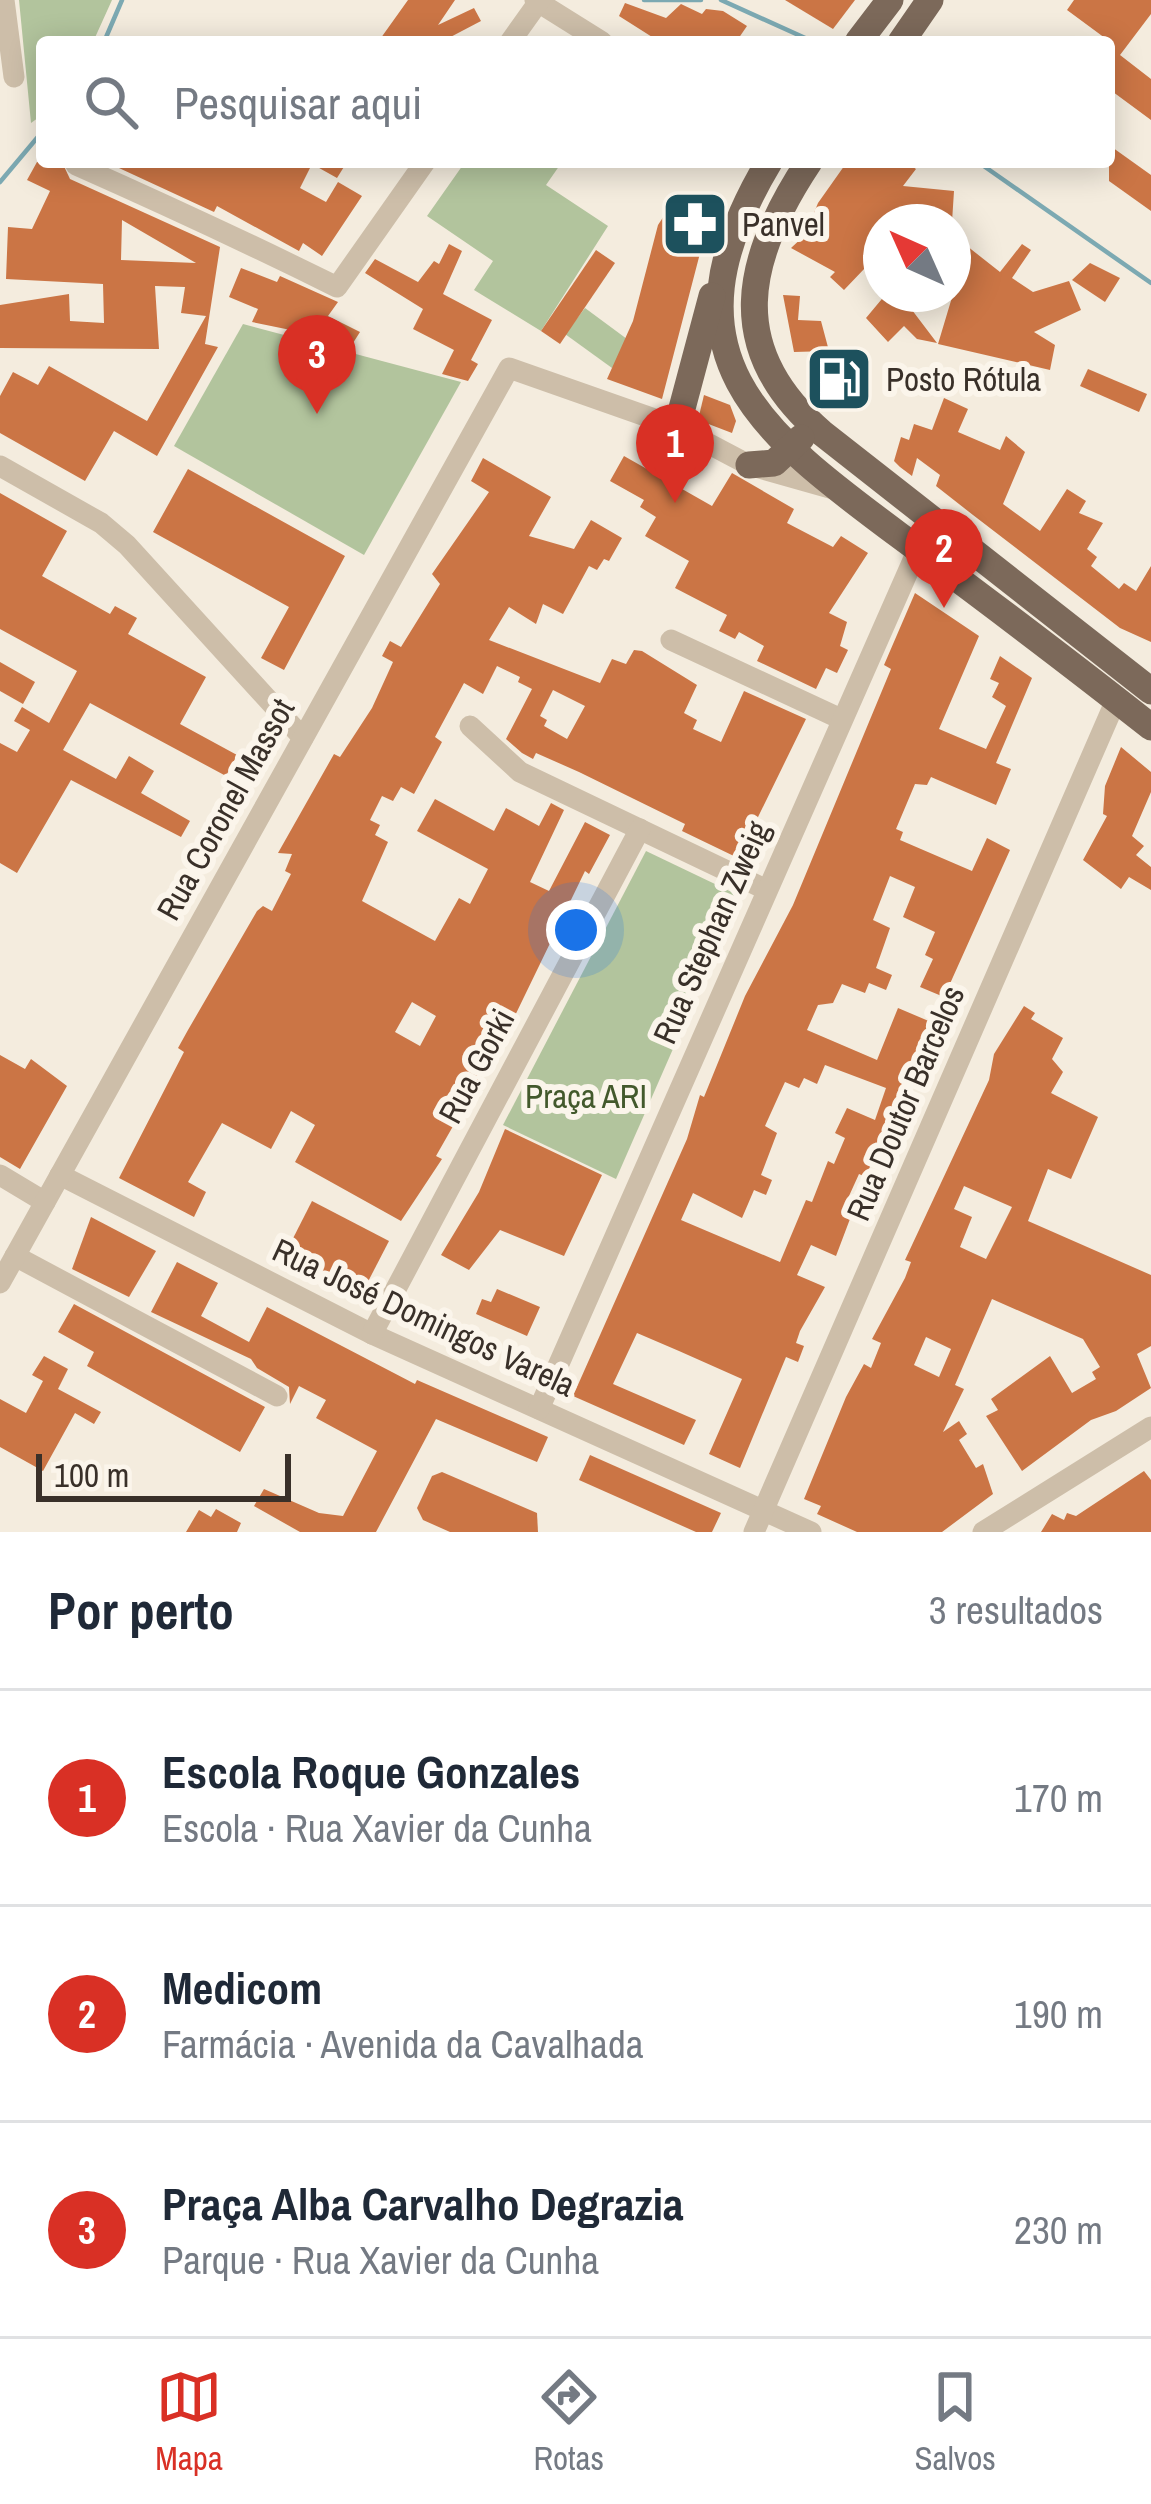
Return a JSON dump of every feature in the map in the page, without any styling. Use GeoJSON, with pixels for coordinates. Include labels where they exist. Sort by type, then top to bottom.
{"type":"FeatureCollection","features":[{"type":"Feature","properties":{"kind":"main road"},"geometry":{"type":"LineString","coordinates":[[863,36],[890,0]]}},
{"type":"Feature","properties":{"kind":"main road"},"geometry":{"type":"LineString","coordinates":[[905,36],[930,0]]}},
{"type":"Feature","properties":{"kind":"main road"},"geometry":{"type":"LineString","coordinates":[[677,427],[722,257],[740,211],[765,168]]}},
{"type":"Feature","properties":{"kind":"main road"},"geometry":{"type":"LineString","coordinates":[[782,168],[759,250],[753,303],[758,332],[780,387],[812,425],[1151,691]]}},
{"type":"Feature","properties":{"kind":"main road"},"geometry":{"type":"LineString","coordinates":[[759,250],[806,168]]}},
{"type":"Feature","properties":{"kind":"main road"},"geometry":{"type":"LineString","coordinates":[[722,257],[722,337],[729,364],[761,419],[790,452],[833,490],[1151,727]]}},
{"type":"Feature","properties":{"kind":"main road"},"geometry":{"type":"LineString","coordinates":[[749,465],[774,463],[812,425]]}},
{"type":"Feature","properties":{"kind":"main road"},"geometry":{"type":"LineString","coordinates":[[1116,700],[1132,694],[1151,704]]}},
{"type":"Feature","properties":{"kind":"street"},"geometry":{"type":"LineString","coordinates":[[4,0],[14,77]]}},
{"type":"Feature","properties":{"kind":"street"},"geometry":{"type":"LineString","coordinates":[[514,36],[538,1],[593,36]]}},
{"type":"Feature","properties":{"kind":"street"},"geometry":{"type":"LineString","coordinates":[[84,168],[127,183],[196,224],[338,286],[421,168]]}},
{"type":"Feature","properties":{"kind":"street","name":"Rua Coronel Massot"},"geometry":{"type":"LineString","coordinates":[[0,1283],[509,368],[677,427]]}},
{"type":"Feature","properties":{"kind":"street"},"geometry":{"type":"LineString","coordinates":[[677,427],[749,465],[833,490]]}},
{"type":"Feature","properties":{"kind":"street"},"geometry":{"type":"LineString","coordinates":[[0,466],[101,523],[128,545],[303,738]]}},
{"type":"Feature","properties":{"kind":"street","name":"Rua Stephan Zweig"},"geometry":{"type":"LineString","coordinates":[[539,1408],[918,549]]}},
{"type":"Feature","properties":{"kind":"street"},"geometry":{"type":"LineString","coordinates":[[671,640],[841,719]]}},
{"type":"Feature","properties":{"kind":"street","name":"Rua Doutor Barcelos"},"geometry":{"type":"LineString","coordinates":[[754,1532],[1116,700]]}},
{"type":"Feature","properties":{"kind":"street"},"geometry":{"type":"LineString","coordinates":[[470,726],[520,772],[765,889]]}},
{"type":"Feature","properties":{"kind":"street","name":"Rua Gorki"},"geometry":{"type":"LineString","coordinates":[[372,1334],[640,829]]}},
{"type":"Feature","properties":{"kind":"street"},"geometry":{"type":"LineString","coordinates":[[0,1175],[45,1202]]}},
{"type":"Feature","properties":{"kind":"street","name":"Rua José Domingos Varela"},"geometry":{"type":"LineString","coordinates":[[60,1175],[372,1334],[811,1532]]}},
{"type":"Feature","properties":{"kind":"street"},"geometry":{"type":"LineString","coordinates":[[15,1256],[277,1396]]}},
{"type":"Feature","properties":{"kind":"street"},"geometry":{"type":"LineString","coordinates":[[983,1532],[1151,1426]]}},
{"type":"Feature","properties":{"kind":"green space"},"geometry":{"type":"Polygon","coordinates":[[[19,0],[112,0],[96,36],[36,36],[36,119],[31,123],[19,0]]]}},
{"type":"Feature","properties":{"kind":"green space"},"geometry":{"type":"Polygon","coordinates":[[[461,168],[558,168],[546,185],[608,226],[541,331],[474,290],[493,261],[427,216],[461,168]]]}},
{"type":"Feature","properties":{"kind":"green space"},"geometry":{"type":"Polygon","coordinates":[[[585,308],[631,342],[612,368],[565,334],[585,308]]]}},
{"type":"Feature","properties":{"kind":"green space"},"geometry":{"type":"Polygon","coordinates":[[[243,324],[461,382],[364,555],[174,446],[243,324]]]}},
{"type":"Feature","properties":{"kind":"green space","name":"Praça ARI"},"geometry":{"type":"Polygon","coordinates":[[[646,851],[740,896],[616,1179],[503,1125],[646,851]]]}},
{"type":"Feature","properties":{"kind":"building"},"geometry":{"type":"Polygon","coordinates":[[[408,0],[455,0],[438,25],[474,8],[481,21],[452,36],[382,36],[408,0]]]}},
{"type":"Feature","properties":{"kind":"building"},"geometry":{"type":"Polygon","coordinates":[[[785,0],[855,0],[833,29],[785,0]]]}},
{"type":"Feature","properties":{"kind":"building"},"geometry":{"type":"Polygon","coordinates":[[[1074,0],[1151,0],[1151,14],[1120,55],[1151,79],[1151,120],[1115,93],[1115,36],[1102,36],[1067,10],[1074,0]]]}},
{"type":"Feature","properties":{"kind":"building"},"geometry":{"type":"Polygon","coordinates":[[[625,3],[666,18],[681,4],[702,14],[706,9],[723,11],[747,26],[740,36],[651,36],[619,16],[625,3]]]}},
{"type":"Feature","properties":{"kind":"building"},"geometry":{"type":"Polygon","coordinates":[[[1115,149],[1151,175],[1151,211],[1109,181],[1115,149]]]}},
{"type":"Feature","properties":{"kind":"building"},"geometry":{"type":"Polygon","coordinates":[[[36,164],[36,168],[65,168],[70,179],[220,247],[205,344],[218,347],[157,456],[114,431],[85,481],[0,433],[0,396],[13,372],[38,385],[49,366],[147,421],[206,316],[181,313],[185,287],[155,286],[159,349],[0,348],[0,305],[69,294],[70,321],[104,323],[103,284],[6,279],[8,227],[32,229],[50,191],[27,180],[36,164]],[[122,220],[121,260],[196,263],[122,220]]]}},
{"type":"Feature","properties":{"kind":"building"},"geometry":{"type":"Polygon","coordinates":[[[119,168],[310,168],[300,188],[326,202],[338,182],[362,196],[322,256],[303,243],[299,251],[217,206],[214,212],[119,168]]]}},
{"type":"Feature","properties":{"kind":"building"},"geometry":{"type":"Polygon","coordinates":[[[319,168],[343,168],[337,178],[319,168]]]}},
{"type":"Feature","properties":{"kind":"building"},"geometry":{"type":"Polygon","coordinates":[[[843,168],[915,168],[903,186],[954,191],[953,204],[863,204],[863,270],[844,290],[830,277],[835,272],[791,248],[805,235],[818,203],[843,168]]]}},
{"type":"Feature","properties":{"kind":"building"},"geometry":{"type":"Polygon","coordinates":[[[671,205],[710,215],[662,399],[607,379],[633,321],[658,225],[671,205]]]}},
{"type":"Feature","properties":{"kind":"building"},"geometry":{"type":"Polygon","coordinates":[[[449,244],[462,251],[443,294],[492,320],[471,360],[478,364],[468,381],[442,374],[454,350],[413,329],[423,309],[365,273],[375,259],[418,282],[434,261],[439,264],[449,244]]]}},
{"type":"Feature","properties":{"kind":"building"},"geometry":{"type":"Polygon","coordinates":[[[1022,244],[1031,250],[1012,278],[1033,292],[1069,281],[1081,310],[1034,332],[1055,345],[1050,370],[938,344],[948,312],[971,312],[971,249],[1000,272],[1022,244]]]}},
{"type":"Feature","properties":{"kind":"building"},"geometry":{"type":"Polygon","coordinates":[[[596,250],[615,263],[560,344],[541,331],[596,250]]]}},
{"type":"Feature","properties":{"kind":"building"},"geometry":{"type":"Polygon","coordinates":[[[1090,263],[1120,278],[1105,302],[1072,280],[1090,263]]]}},
{"type":"Feature","properties":{"kind":"building"},"geometry":{"type":"Polygon","coordinates":[[[241,268],[277,282],[280,276],[338,302],[328,316],[360,332],[353,343],[320,327],[315,335],[252,322],[258,309],[229,297],[241,268]]]}},
{"type":"Feature","properties":{"kind":"building"},"geometry":{"type":"Polygon","coordinates":[[[783,295],[800,296],[798,320],[821,321],[829,351],[794,352],[783,295]]]}},
{"type":"Feature","properties":{"kind":"building"},"geometry":{"type":"Polygon","coordinates":[[[871,312],[914,312],[937,343],[917,339],[904,326],[888,342],[866,318],[871,312]]]}},
{"type":"Feature","properties":{"kind":"building"},"geometry":{"type":"Polygon","coordinates":[[[831,357],[833,367],[852,358],[863,370],[848,390],[853,397],[834,411],[808,374],[831,357]]]}},
{"type":"Feature","properties":{"kind":"building"},"geometry":{"type":"Polygon","coordinates":[[[1088,369],[1147,394],[1139,412],[1080,386],[1088,369]]]}},
{"type":"Feature","properties":{"kind":"building"},"geometry":{"type":"Polygon","coordinates":[[[704,395],[730,405],[736,421],[732,433],[698,420],[704,395]]]}},
{"type":"Feature","properties":{"kind":"building"},"geometry":{"type":"Polygon","coordinates":[[[944,398],[968,409],[958,432],[1000,450],[1006,436],[1025,452],[1003,504],[1040,531],[1067,489],[1086,501],[1079,513],[1103,523],[1087,549],[1097,557],[1091,566],[1119,589],[1124,583],[1136,591],[1151,566],[1151,642],[1120,628],[936,486],[940,475],[917,458],[912,476],[894,461],[901,437],[909,440],[914,424],[932,430],[944,398]]]}},
{"type":"Feature","properties":{"kind":"building"},"geometry":{"type":"Polygon","coordinates":[[[624,456],[712,506],[732,473],[794,509],[787,523],[833,547],[841,536],[868,553],[829,613],[847,622],[840,646],[848,650],[837,673],[826,668],[816,689],[757,661],[764,646],[739,632],[735,639],[719,631],[727,615],[675,588],[689,561],[645,536],[656,517],[640,507],[644,500],[610,481],[624,456]]]}},
{"type":"Feature","properties":{"kind":"building"},"geometry":{"type":"Polygon","coordinates":[[[483,458],[551,497],[529,536],[574,549],[591,520],[622,538],[609,561],[604,559],[597,570],[589,566],[563,614],[543,604],[536,624],[509,607],[489,640],[600,683],[612,659],[626,664],[634,650],[642,651],[697,685],[684,713],[697,720],[693,729],[721,742],[744,691],[806,719],[738,858],[682,831],[685,824],[579,772],[536,753],[533,759],[522,753],[506,739],[532,689],[518,682],[520,677],[497,666],[483,694],[464,683],[435,737],[442,742],[414,794],[401,787],[393,801],[382,796],[370,820],[380,825],[375,835],[388,842],[362,901],[435,941],[459,898],[470,904],[488,869],[417,831],[435,799],[494,831],[506,808],[539,826],[551,803],[564,810],[530,882],[549,891],[585,822],[610,835],[589,874],[585,871],[509,1028],[436,1156],[442,1159],[401,1221],[295,1162],[315,1125],[291,1111],[271,1149],[222,1123],[188,1182],[206,1192],[194,1217],[119,1178],[184,1052],[178,1048],[188,1030],[257,911],[263,906],[272,911],[291,874],[285,871],[292,854],[278,853],[334,754],[340,757],[372,708],[393,662],[382,656],[390,641],[401,647],[440,584],[432,574],[489,492],[471,481],[483,458]],[[553,690],[540,716],[547,720],[544,726],[567,739],[585,706],[553,690]],[[412,1002],[395,1032],[420,1046],[436,1016],[412,1002]]]}},
{"type":"Feature","properties":{"kind":"building"},"geometry":{"type":"Polygon","coordinates":[[[188,469],[345,556],[284,670],[261,658],[289,607],[153,532],[188,469]]]}},
{"type":"Feature","properties":{"kind":"building"},"geometry":{"type":"Polygon","coordinates":[[[0,493],[67,531],[42,576],[110,614],[115,606],[137,618],[128,634],[206,677],[180,724],[237,755],[226,776],[90,703],[63,750],[116,779],[129,756],[154,771],[141,793],[190,821],[181,837],[71,780],[17,873],[0,863],[0,743],[17,752],[30,730],[14,721],[22,707],[49,723],[77,671],[0,629],[0,493]]]}},
{"type":"Feature","properties":{"kind":"building"},"geometry":{"type":"Polygon","coordinates":[[[915,593],[979,636],[939,729],[986,749],[1006,706],[992,697],[999,683],[990,679],[1000,656],[1032,678],[996,763],[1011,769],[996,805],[931,777],[927,785],[915,784],[896,829],[903,832],[900,840],[972,871],[987,838],[1010,850],[944,997],[920,987],[933,959],[925,955],[935,932],[903,917],[915,887],[890,876],[873,920],[890,928],[876,968],[892,975],[886,990],[869,983],[865,993],[842,984],[833,1003],[818,1005],[807,1030],[877,1060],[898,1008],[931,1022],[891,1127],[886,1125],[866,1177],[859,1174],[844,1207],[853,1211],[836,1256],[811,1245],[797,1275],[825,1287],[800,1331],[796,1343],[804,1346],[798,1362],[786,1357],[740,1468],[709,1454],[742,1379],[679,1351],[637,1333],[613,1384],[696,1420],[684,1445],[573,1396],[687,1139],[700,1095],[704,1097],[745,996],[793,905],[891,669],[884,665],[915,593]],[[825,1065],[817,1084],[804,1078],[799,1088],[785,1082],[765,1126],[777,1133],[761,1175],[772,1180],[766,1195],[754,1190],[742,1218],[693,1193],[681,1220],[780,1262],[806,1200],[812,1202],[828,1161],[834,1164],[845,1138],[835,1133],[847,1108],[875,1120],[886,1088],[825,1065]]]}},
{"type":"Feature","properties":{"kind":"building"},"geometry":{"type":"Polygon","coordinates":[[[0,662],[35,682],[23,704],[0,691],[0,662]]]}},
{"type":"Feature","properties":{"kind":"building"},"geometry":{"type":"Polygon","coordinates":[[[1121,747],[1151,772],[1151,792],[1132,836],[1144,846],[1136,855],[1151,867],[1151,890],[1129,877],[1121,889],[1083,860],[1107,816],[1103,814],[1105,786],[1121,747]]]}},
{"type":"Feature","properties":{"kind":"building"},"geometry":{"type":"Polygon","coordinates":[[[1024,1006],[1035,1013],[1031,1019],[1063,1038],[1052,1059],[1063,1072],[1051,1093],[1098,1117],[1071,1179],[1048,1169],[1028,1221],[1151,1275],[1151,1346],[1137,1354],[1151,1388],[1116,1411],[1091,1420],[1022,1471],[986,1416],[998,1410],[991,1399],[1050,1356],[1072,1393],[1096,1379],[1092,1372],[1100,1367],[1083,1339],[992,1299],[955,1385],[964,1389],[943,1432],[959,1421],[967,1434],[959,1440],[976,1468],[983,1464],[993,1494],[942,1532],[857,1532],[817,1514],[821,1506],[804,1499],[846,1397],[864,1364],[871,1368],[881,1343],[872,1339],[905,1278],[911,1262],[905,1260],[989,1080],[994,1054],[1024,1006]],[[964,1186],[954,1209],[972,1217],[960,1247],[986,1259],[1012,1207],[964,1186]],[[926,1337],[914,1365],[939,1377],[951,1349],[926,1337]]]}},
{"type":"Feature","properties":{"kind":"building"},"geometry":{"type":"Polygon","coordinates":[[[0,1055],[25,1069],[31,1059],[67,1086],[20,1169],[0,1157],[0,1055]]]}},
{"type":"Feature","properties":{"kind":"building"},"geometry":{"type":"Polygon","coordinates":[[[505,1129],[602,1175],[564,1256],[500,1230],[469,1270],[441,1255],[479,1192],[505,1129]]]}},
{"type":"Feature","properties":{"kind":"building"},"geometry":{"type":"Polygon","coordinates":[[[312,1201],[389,1241],[358,1301],[282,1260],[312,1201]]]}},
{"type":"Feature","properties":{"kind":"building"},"geometry":{"type":"Polygon","coordinates":[[[91,1217],[156,1251],[129,1297],[72,1269],[91,1217]]]}},
{"type":"Feature","properties":{"kind":"building"},"geometry":{"type":"Polygon","coordinates":[[[177,1262],[218,1283],[201,1316],[249,1342],[267,1307],[415,1384],[417,1380],[548,1437],[537,1462],[436,1419],[376,1532],[300,1532],[254,1506],[264,1489],[319,1513],[343,1516],[377,1451],[316,1418],[326,1400],[299,1386],[290,1404],[289,1387],[257,1368],[251,1359],[151,1312],[177,1262]]]}},
{"type":"Feature","properties":{"kind":"building"},"geometry":{"type":"Polygon","coordinates":[[[497,1289],[540,1307],[527,1336],[476,1314],[482,1299],[491,1302],[497,1289]]]}},
{"type":"Feature","properties":{"kind":"building"},"geometry":{"type":"Polygon","coordinates":[[[74,1304],[265,1407],[240,1452],[87,1366],[94,1352],[58,1332],[74,1304]]]}},
{"type":"Feature","properties":{"kind":"building"},"geometry":{"type":"Polygon","coordinates":[[[44,1356],[68,1369],[58,1389],[101,1412],[94,1424],[75,1413],[43,1471],[0,1447],[0,1399],[26,1413],[43,1381],[32,1375],[44,1356]]]}},
{"type":"Feature","properties":{"kind":"building"},"geometry":{"type":"Polygon","coordinates":[[[590,1455],[721,1513],[712,1532],[696,1532],[579,1480],[590,1455]]]}},
{"type":"Feature","properties":{"kind":"building"},"geometry":{"type":"Polygon","coordinates":[[[1144,1471],[1151,1480],[1151,1532],[1041,1532],[1052,1514],[1064,1520],[1067,1513],[1076,1516],[1144,1471]]]}},
{"type":"Feature","properties":{"kind":"building"},"geometry":{"type":"Polygon","coordinates":[[[442,1472],[537,1513],[538,1532],[450,1532],[423,1520],[417,1508],[432,1476],[442,1472]]]}},
{"type":"Feature","properties":{"kind":"building"},"geometry":{"type":"Polygon","coordinates":[[[216,1509],[241,1523],[237,1532],[186,1532],[199,1510],[211,1517],[216,1509]]]}},
{"type":"Feature","properties":{"kind":"waterway"},"geometry":{"type":"LineString","coordinates":[[107,36],[122,0]]}},
{"type":"Feature","properties":{"kind":"waterway"},"geometry":{"type":"LineString","coordinates":[[644,0],[701,0]]}},
{"type":"Feature","properties":{"kind":"waterway"},"geometry":{"type":"LineString","coordinates":[[721,0],[801,36]]}},
{"type":"Feature","properties":{"kind":"waterway"},"geometry":{"type":"LineString","coordinates":[[0,182],[36,139]]}},
{"type":"Feature","properties":{"kind":"waterway"},"geometry":{"type":"LineString","coordinates":[[987,168],[1151,283]]}},
{"type":"Feature","properties":{"kind":"place","name":"Panvel"},"geometry":{"type":"Point","coordinates":[695,224]}},
{"type":"Feature","properties":{"kind":"place","name":"Posto Rótula"},"geometry":{"type":"Point","coordinates":[839,379]}},
{"type":"Feature","properties":{"kind":"place","name":"Praça Alba Carvalho Degrazia"},"geometry":{"type":"Point","coordinates":[317,414]}},
{"type":"Feature","properties":{"kind":"place","name":"Escola Roque Gonzales"},"geometry":{"type":"Point","coordinates":[675,503]}},
{"type":"Feature","properties":{"kind":"place","name":"Medicom"},"geometry":{"type":"Point","coordinates":[944,608]}}]}
